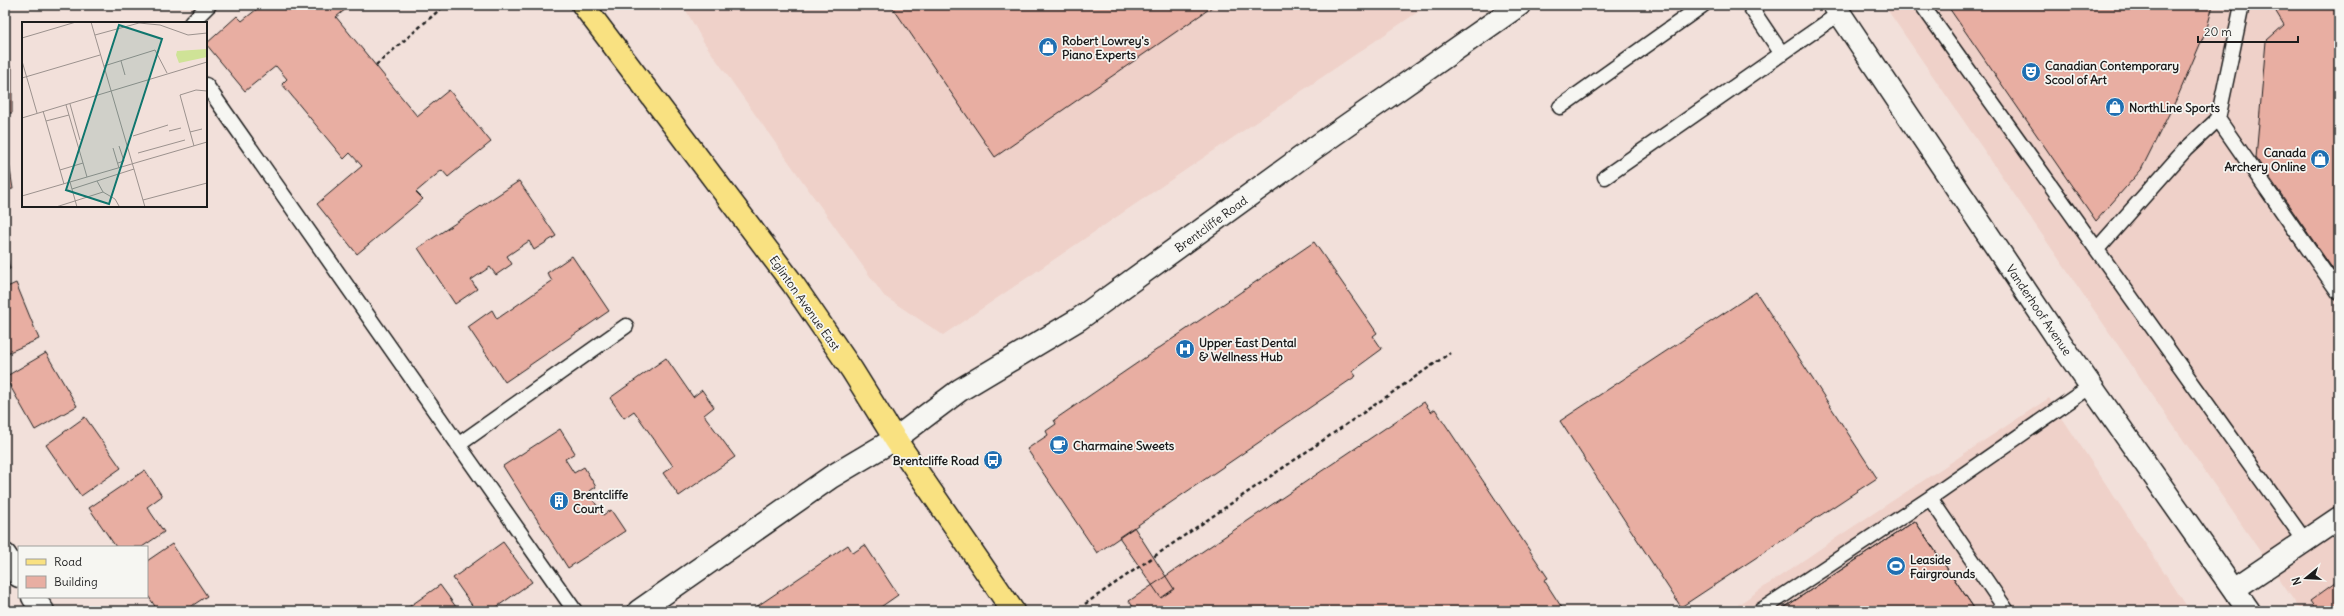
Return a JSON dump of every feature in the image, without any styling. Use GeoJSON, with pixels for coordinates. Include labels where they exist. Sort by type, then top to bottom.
{"type":"FeatureCollection","features":[{"type":"Feature","properties":{"kind":"main road","name":"Eglinton Avenue East"},"geometry":{"type":"LineString","coordinates":[[583,5],[793,284],[852,370],[895,439],[1014,611]]}},
{"type":"Feature","properties":{"kind":"street","name":"Brentcliffe Road"},"geometry":{"type":"LineString","coordinates":[[639,611],[832,477],[895,439],[960,390],[1079,320],[1313,150],[1519,5]]}},
{"type":"Feature","properties":{"kind":"street","name":"Vanderhoof Avenue"},"geometry":{"type":"LineString","coordinates":[[1837,9],[2091,386],[2248,611]]}},
{"type":"Feature","properties":{"kind":"street"},"geometry":{"type":"LineString","coordinates":[[2234,589],[2339,518]]}},
{"type":"Feature","properties":{"kind":"street"},"geometry":{"type":"LineString","coordinates":[[5,556],[18,575]]}},
{"type":"Feature","properties":{"kind":"street"},"geometry":{"type":"LineString","coordinates":[[34,598],[42,611]]}},
{"type":"Feature","properties":{"kind":"lane"},"geometry":{"type":"LineString","coordinates":[[192,22],[209,5]]}},
{"type":"Feature","properties":{"kind":"lane"},"geometry":{"type":"LineString","coordinates":[[1560,107],[1703,5]]}},
{"type":"Feature","properties":{"kind":"lane"},"geometry":{"type":"LineString","coordinates":[[1749,5],[1782,54]]}},
{"type":"Feature","properties":{"kind":"lane"},"geometry":{"type":"LineString","coordinates":[[1922,5],[2098,248],[2306,541]]}},
{"type":"Feature","properties":{"kind":"lane"},"geometry":{"type":"LineString","coordinates":[[2098,248],[2185,150],[2218,119],[2242,5]]}},
{"type":"Feature","properties":{"kind":"lane"},"geometry":{"type":"LineString","coordinates":[[1605,177],[1782,54],[1837,9]]}},
{"type":"Feature","properties":{"kind":"lane"},"geometry":{"type":"LineString","coordinates":[[207,86],[575,611]]}},
{"type":"Feature","properties":{"kind":"lane"},"geometry":{"type":"LineString","coordinates":[[2218,119],[2339,293]]}},
{"type":"Feature","properties":{"kind":"lane"},"geometry":{"type":"LineString","coordinates":[[458,445],[626,326]]}},
{"type":"Feature","properties":{"kind":"lane"},"geometry":{"type":"LineString","coordinates":[[1760,611],[1930,498],[2091,386]]}},
{"type":"Feature","properties":{"kind":"lane"},"geometry":{"type":"LineString","coordinates":[[1930,498],[2007,611]]}},
{"type":"Feature","properties":{"kind":"path"},"geometry":{"type":"LineString","coordinates":[[376,66],[445,5]]}},
{"type":"Feature","properties":{"kind":"path"},"geometry":{"type":"LineString","coordinates":[[1085,604],[1450,353]]}},
{"type":"Feature","properties":{"kind":"shaded area"},"geometry":{"type":"Polygon","coordinates":[[[683,5],[1428,5],[943,335],[884,296],[703,41],[683,5]]]}},
{"type":"Feature","properties":{"kind":"shaded area"},"geometry":{"type":"Polygon","coordinates":[[[1884,5],[2339,5],[2339,611],[2301,611],[1884,5]]]}},
{"type":"Feature","properties":{"kind":"shaded area"},"geometry":{"type":"Polygon","coordinates":[[[2049,398],[2190,611],[1729,611],[1839,536],[2049,398]]]}},
{"type":"Feature","properties":{"kind":"building"},"geometry":{"type":"Polygon","coordinates":[[[262,5],[351,5],[336,17],[417,116],[449,90],[491,142],[448,177],[442,170],[416,192],[423,199],[357,254],[317,204],[362,166],[350,153],[344,159],[282,84],[287,79],[276,66],[245,91],[207,45],[207,43],[237,16],[242,21],[262,5]]]}},
{"type":"Feature","properties":{"kind":"building"},"geometry":{"type":"Polygon","coordinates":[[[891,5],[1215,5],[995,157],[891,5]]]}},
{"type":"Feature","properties":{"kind":"building"},"geometry":{"type":"Polygon","coordinates":[[[1947,5],[2213,5],[2207,28],[2178,96],[2141,170],[2096,221],[1947,5]]]}},
{"type":"Feature","properties":{"kind":"building"},"geometry":{"type":"Polygon","coordinates":[[[2272,5],[2339,5],[2339,278],[2256,158],[2266,41],[2284,25],[2272,5]]]}},
{"type":"Feature","properties":{"kind":"building"},"geometry":{"type":"Polygon","coordinates":[[[5,63],[12,68],[12,113],[5,113],[5,63]]]}},
{"type":"Feature","properties":{"kind":"building"},"geometry":{"type":"Polygon","coordinates":[[[9,163],[13,189],[5,190],[5,164],[9,163]]]}},
{"type":"Feature","properties":{"kind":"building"},"geometry":{"type":"Polygon","coordinates":[[[519,181],[556,236],[534,250],[529,241],[507,256],[512,264],[496,275],[490,267],[471,280],[477,289],[455,304],[418,248],[519,181]]]}},
{"type":"Feature","properties":{"kind":"building"},"geometry":{"type":"Polygon","coordinates":[[[1314,242],[1377,333],[1373,336],[1382,349],[1352,371],[1356,376],[1097,553],[1027,449],[1048,435],[1046,431],[1056,424],[1054,420],[1314,242]]]}},
{"type":"Feature","properties":{"kind":"building"},"geometry":{"type":"Polygon","coordinates":[[[5,250],[10,269],[5,270],[5,250]]]}},
{"type":"Feature","properties":{"kind":"building"},"geometry":{"type":"Polygon","coordinates":[[[572,256],[609,311],[505,382],[468,327],[492,310],[497,319],[552,281],[547,273],[572,256]]]}},
{"type":"Feature","properties":{"kind":"building"},"geometry":{"type":"Polygon","coordinates":[[[16,283],[39,339],[5,354],[5,288],[16,283]]]}},
{"type":"Feature","properties":{"kind":"building"},"geometry":{"type":"Polygon","coordinates":[[[1756,292],[1877,478],[1681,607],[1560,421],[1756,292]]]}},
{"type":"Feature","properties":{"kind":"building"},"geometry":{"type":"Polygon","coordinates":[[[46,353],[77,406],[35,430],[5,377],[46,353]]]}},
{"type":"Feature","properties":{"kind":"building"},"geometry":{"type":"Polygon","coordinates":[[[666,358],[693,397],[702,390],[714,407],[704,415],[735,457],[679,496],[663,473],[673,466],[634,411],[624,418],[610,398],[666,358]]]}},
{"type":"Feature","properties":{"kind":"building"},"geometry":{"type":"Polygon","coordinates":[[[1424,402],[1431,412],[1435,409],[1548,578],[1544,580],[1564,611],[1136,611],[1129,601],[1424,402]]]}},
{"type":"Feature","properties":{"kind":"building"},"geometry":{"type":"Polygon","coordinates":[[[85,417],[121,468],[81,496],[46,445],[85,417]]]}},
{"type":"Feature","properties":{"kind":"building","name":"Brentcliffe Court"},"geometry":{"type":"Polygon","coordinates":[[[560,429],[575,453],[565,459],[574,473],[584,467],[596,487],[588,492],[603,515],[611,510],[625,531],[568,568],[503,466],[560,429]]]}},
{"type":"Feature","properties":{"kind":"building"},"geometry":{"type":"Polygon","coordinates":[[[145,470],[162,496],[147,507],[164,532],[143,546],[115,546],[89,508],[145,470]]]}},
{"type":"Feature","properties":{"kind":"building","name":"Leaside Fairgrounds"},"geometry":{"type":"Polygon","coordinates":[[[1915,521],[1976,611],[1779,611],[1915,521]]]}},
{"type":"Feature","properties":{"kind":"building","name":"Leaside Fairgrounds"},"geometry":{"type":"Polygon","coordinates":[[[1915,521],[1976,611],[1779,611],[1915,521]]]}},
{"type":"Feature","properties":{"kind":"building"},"geometry":{"type":"Polygon","coordinates":[[[1134,527],[1174,589],[1161,598],[1119,537],[1134,527]]]}},
{"type":"Feature","properties":{"kind":"building"},"geometry":{"type":"Polygon","coordinates":[[[503,542],[532,582],[491,611],[476,611],[453,578],[503,542]]]}},
{"type":"Feature","properties":{"kind":"building"},"geometry":{"type":"Polygon","coordinates":[[[172,544],[207,596],[184,611],[158,611],[148,596],[148,560],[172,544]]]}},
{"type":"Feature","properties":{"kind":"building"},"geometry":{"type":"Polygon","coordinates":[[[848,545],[853,553],[865,545],[898,595],[875,611],[750,611],[848,545]]]}},
{"type":"Feature","properties":{"kind":"building"},"geometry":{"type":"Polygon","coordinates":[[[2339,580],[2339,611],[2317,611],[2310,601],[2339,580]]]}},
{"type":"Feature","properties":{"kind":"building"},"geometry":{"type":"Polygon","coordinates":[[[440,585],[459,611],[403,611],[440,585]]]}},
{"type":"Feature","properties":{"kind":"place","name":"Robert Lowrey's Piano Experts"},"geometry":{"type":"Point","coordinates":[1048,47]}},
{"type":"Feature","properties":{"kind":"place","name":"Canadian Contemporary Scool of Art"},"geometry":{"type":"Point","coordinates":[2031,72]}},
{"type":"Feature","properties":{"kind":"place","name":"NorthLine Sports"},"geometry":{"type":"Point","coordinates":[2115,107]}},
{"type":"Feature","properties":{"kind":"place","name":"Canada Archery Online"},"geometry":{"type":"Point","coordinates":[2320,159]}},
{"type":"Feature","properties":{"kind":"place","name":"Upper East Dental & Wellness Hub"},"geometry":{"type":"Point","coordinates":[1185,349]}},
{"type":"Feature","properties":{"kind":"place","name":"Charmaine Sweets"},"geometry":{"type":"Point","coordinates":[1059,445]}},
{"type":"Feature","properties":{"kind":"place","name":"Brentcliffe Road"},"geometry":{"type":"Point","coordinates":[993,460]}},
{"type":"Feature","properties":{"kind":"place","name":"Brentcliffe Court"},"geometry":{"type":"Point","coordinates":[559,501]}},
{"type":"Feature","properties":{"kind":"place","name":"Leaside Fairgrounds"},"geometry":{"type":"Point","coordinates":[1896,566]}}]}
